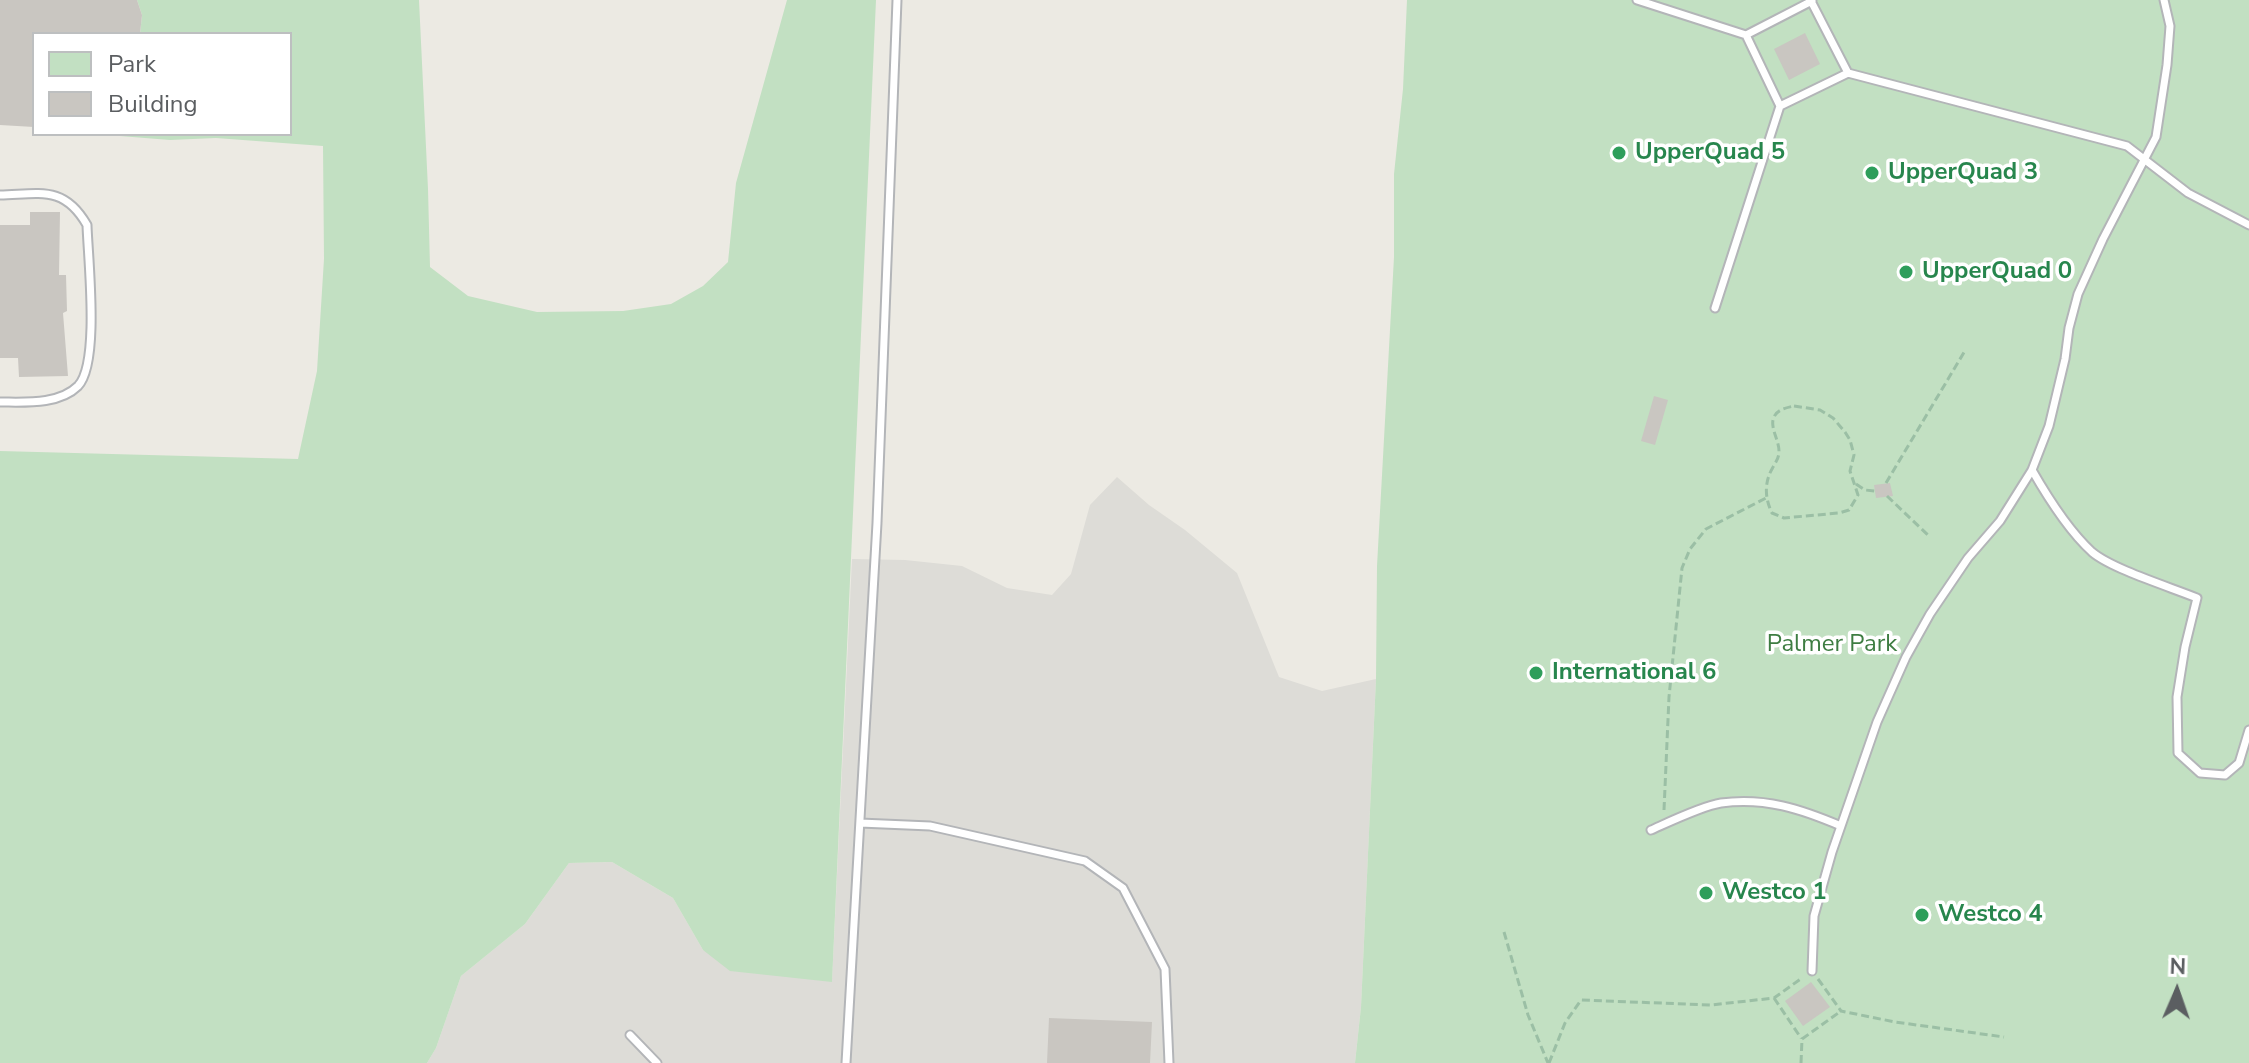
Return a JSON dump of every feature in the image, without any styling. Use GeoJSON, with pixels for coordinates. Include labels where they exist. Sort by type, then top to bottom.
{"type":"FeatureCollection","features":[{"type":"Feature","properties":{"kind":"lane"},"geometry":{"type":"LineString","coordinates":[[846,1063],[877,523],[897,0]]}},
{"type":"Feature","properties":{"kind":"lane"},"geometry":{"type":"LineString","coordinates":[[1637,0],[1746,35],[1812,1],[1848,73]]}},
{"type":"Feature","properties":{"kind":"lane"},"geometry":{"type":"LineString","coordinates":[[1812,971],[1814,916],[1877,722],[1906,657],[1930,614],[1968,558],[2000,521],[2032,470],[2049,426],[2078,294],[2156,137],[2170,26],[2164,0]]}},
{"type":"Feature","properties":{"kind":"lane"},"geometry":{"type":"LineString","coordinates":[[1715,308],[1780,106],[1746,35]]}},
{"type":"Feature","properties":{"kind":"lane"},"geometry":{"type":"LineString","coordinates":[[1780,106],[1848,73],[2127,146],[2188,193],[2249,225]]}},
{"type":"Feature","properties":{"kind":"lane"},"geometry":{"type":"LineString","coordinates":[[0,195],[51,194],[66,200],[87,225],[91,346],[87,370],[79,385],[63,396],[34,402],[0,402]]}},
{"type":"Feature","properties":{"kind":"lane"},"geometry":{"type":"LineString","coordinates":[[2032,470],[2050,501],[2094,553],[2124,569],[2197,598],[2177,697],[2178,753],[2200,773],[2225,775],[2239,763],[2249,730]]}},
{"type":"Feature","properties":{"kind":"lane"},"geometry":{"type":"LineString","coordinates":[[1651,830],[1718,803],[1764,802],[1803,809],[1841,826]]}},
{"type":"Feature","properties":{"kind":"lane"},"geometry":{"type":"LineString","coordinates":[[860,823],[930,826],[1085,861],[1123,888],[1165,969],[1169,1063]]}},
{"type":"Feature","properties":{"kind":"lane"},"geometry":{"type":"LineString","coordinates":[[630,1035],[657,1063]]}},
{"type":"Feature","properties":{"kind":"path"},"geometry":{"type":"LineString","coordinates":[[1886,483],[1966,349]]}},
{"type":"Feature","properties":{"kind":"path"},"geometry":{"type":"LineString","coordinates":[[1858,495],[1850,471],[1854,455],[1850,440],[1833,418],[1820,410],[1794,406],[1775,414],[1772,422],[1779,449],[1778,459],[1769,473],[1766,498],[1776,517],[1849,510],[1865,490]]}},
{"type":"Feature","properties":{"kind":"path"},"geometry":{"type":"LineString","coordinates":[[1856,484],[1865,490],[1875,491]]}},
{"type":"Feature","properties":{"kind":"path"},"geometry":{"type":"LineString","coordinates":[[1887,496],[1929,536]]}},
{"type":"Feature","properties":{"kind":"path"},"geometry":{"type":"LineString","coordinates":[[1663,825],[1669,697],[1682,568],[1690,549],[1706,529],[1766,498]]}},
{"type":"Feature","properties":{"kind":"path"},"geometry":{"type":"LineString","coordinates":[[1504,932],[1528,1015],[1549,1063]]}},
{"type":"Feature","properties":{"kind":"path"},"geometry":{"type":"LineString","coordinates":[[1549,1063],[1565,1023],[1581,1000],[1711,1005],[1774,998],[1812,971],[1841,1011],[2004,1037]]}},
{"type":"Feature","properties":{"kind":"path"},"geometry":{"type":"LineString","coordinates":[[1774,998],[1802,1039],[1801,1063]]}},
{"type":"Feature","properties":{"kind":"path"},"geometry":{"type":"LineString","coordinates":[[1802,1039],[1841,1011]]}},
{"type":"Feature","properties":{"kind":"shaded area"},"geometry":{"type":"Polygon","coordinates":[[[1117,477],[1237,573],[1279,677],[1322,691],[1376,679],[1361,1007],[1355,1063],[427,1063],[436,1048],[461,976],[525,924],[569,863],[612,862],[673,898],[703,950],[832,981],[852,559],[962,566],[1007,588],[1052,595],[1071,574],[1090,505],[1117,477]]]}},
{"type":"Feature","properties":{"kind":"green space"},"geometry":{"type":"Polygon","coordinates":[[[137,0],[419,0],[430,267],[468,296],[537,312],[623,311],[671,304],[703,286],[728,262],[736,183],[787,0],[876,0],[832,982],[730,971],[703,950],[673,898],[612,862],[569,863],[525,924],[461,976],[436,1048],[427,1063],[0,1063],[0,451],[298,459],[317,371],[324,259],[323,146],[216,138],[170,140],[120,136],[292,136],[292,32],[140,32],[142,15],[137,0]]]}},
{"type":"Feature","properties":{"kind":"green space","name":"Palmer Park"},"geometry":{"type":"Polygon","coordinates":[[[1407,0],[2249,0],[2249,1063],[1355,1063],[1361,1007],[1376,679],[1377,566],[1394,257],[1394,174],[1403,89],[1407,0]]]}},
{"type":"Feature","properties":{"kind":"building"},"geometry":{"type":"Polygon","coordinates":[[[0,0],[137,0],[142,15],[140,32],[32,32],[32,127],[0,125],[0,0]]]}},
{"type":"Feature","properties":{"kind":"building"},"geometry":{"type":"Polygon","coordinates":[[[1805,33],[1820,64],[1789,80],[1774,49],[1805,33]]]}},
{"type":"Feature","properties":{"kind":"building"},"geometry":{"type":"Polygon","coordinates":[[[30,212],[60,212],[59,275],[66,275],[67,311],[63,313],[68,376],[19,377],[18,358],[0,358],[0,225],[30,225],[30,212]]]}},
{"type":"Feature","properties":{"kind":"building"},"geometry":{"type":"Polygon","coordinates":[[[1654,396],[1668,400],[1655,445],[1641,441],[1654,396]]]}},
{"type":"Feature","properties":{"kind":"building"},"geometry":{"type":"Polygon","coordinates":[[[1890,483],[1893,496],[1876,498],[1874,485],[1890,483]]]}},
{"type":"Feature","properties":{"kind":"building"},"geometry":{"type":"Polygon","coordinates":[[[1811,982],[1830,1007],[1803,1026],[1785,1001],[1811,982]]]}},
{"type":"Feature","properties":{"kind":"building"},"geometry":{"type":"Polygon","coordinates":[[[1049,1018],[1152,1022],[1150,1063],[1047,1063],[1049,1018]]]}},
{"type":"Feature","properties":{"kind":"place","name":"UpperQuad 5"},"geometry":{"type":"Point","coordinates":[1619,153]}},
{"type":"Feature","properties":{"kind":"place","name":"UpperQuad 3"},"geometry":{"type":"Point","coordinates":[1872,173]}},
{"type":"Feature","properties":{"kind":"place","name":"UpperQuad 0"},"geometry":{"type":"Point","coordinates":[1906,272]}},
{"type":"Feature","properties":{"kind":"place","name":"International 6"},"geometry":{"type":"Point","coordinates":[1536,673]}},
{"type":"Feature","properties":{"kind":"place","name":"Westco 1"},"geometry":{"type":"Point","coordinates":[1706,893]}},
{"type":"Feature","properties":{"kind":"place","name":"Westco 4"},"geometry":{"type":"Point","coordinates":[1922,915]}}]}
